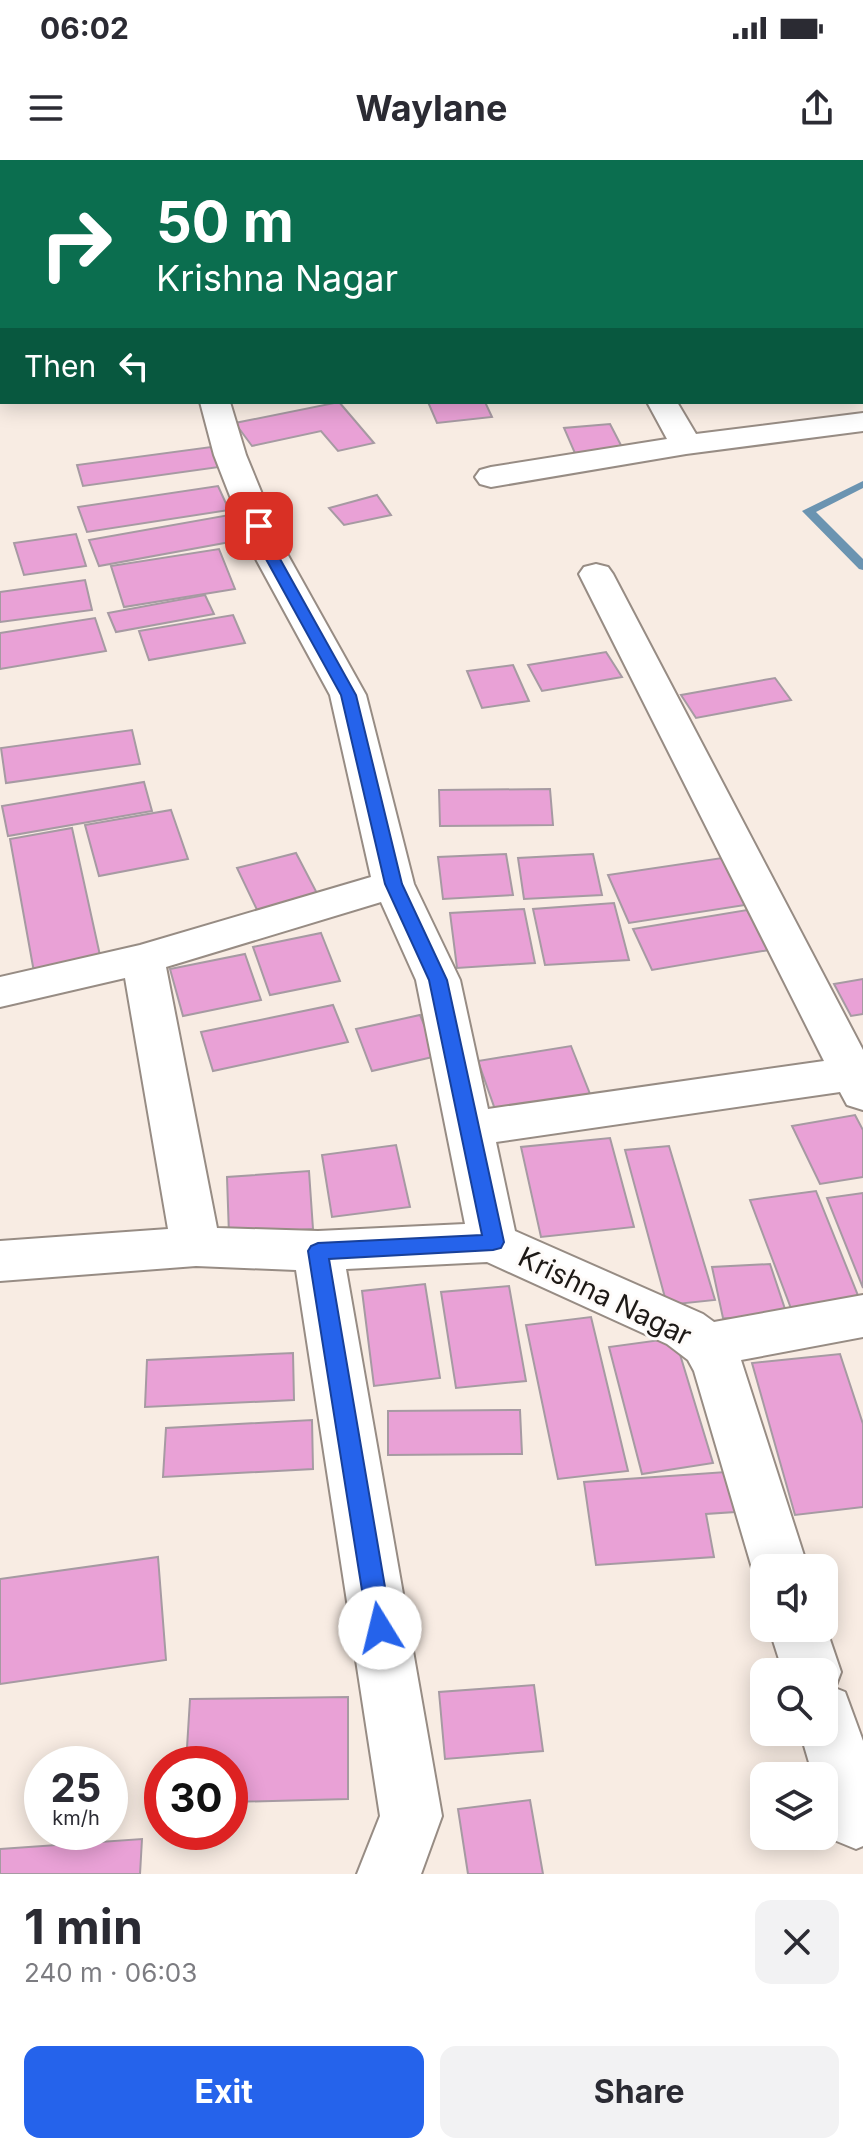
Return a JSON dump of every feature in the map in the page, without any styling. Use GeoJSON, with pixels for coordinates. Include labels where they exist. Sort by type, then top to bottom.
{"type":"FeatureCollection","features":[{"type":"Feature","properties":{"kind":"street"},"geometry":{"type":"LineString","coordinates":[[216,404],[230,455],[268,550],[348,695],[393,884],[438,980],[493,1242]]}},
{"type":"Feature","properties":{"kind":"street"},"geometry":{"type":"LineString","coordinates":[[663,404],[686,445]]}},
{"type":"Feature","properties":{"kind":"street"},"geometry":{"type":"LineString","coordinates":[[491,477],[686,445],[863,422]]}},
{"type":"Feature","properties":{"kind":"street"},"geometry":{"type":"LineString","coordinates":[[468,1129],[856,1070],[596,574]]}},
{"type":"Feature","properties":{"kind":"street"},"geometry":{"type":"LineString","coordinates":[[0,992],[143,959],[393,884]]}},
{"type":"Feature","properties":{"kind":"street"},"geometry":{"type":"LineString","coordinates":[[143,959],[196,1247]]}},
{"type":"Feature","properties":{"kind":"street","name":"Krishna Nagar"},"geometry":{"type":"LineString","coordinates":[[0,1261],[196,1247],[318,1251],[493,1242],[685,1329],[706,1345],[719,1367],[776,1554]]}},
{"type":"Feature","properties":{"kind":"street"},"geometry":{"type":"LineString","coordinates":[[318,1251],[411,1816],[389,1874]]}},
{"type":"Feature","properties":{"kind":"street"},"geometry":{"type":"LineString","coordinates":[[706,1345],[863,1316]]}},
{"type":"Feature","properties":{"kind":"street"},"geometry":{"type":"LineString","coordinates":[[834,1746],[856,1818]]}},
{"type":"Feature","properties":{"kind":"building"},"geometry":{"type":"Polygon","coordinates":[[[341,404],[374,443],[338,451],[321,431],[252,446],[235,423],[341,404]]]}},
{"type":"Feature","properties":{"kind":"building"},"geometry":{"type":"Polygon","coordinates":[[[429,404],[486,404],[492,417],[437,423],[429,404]]]}},
{"type":"Feature","properties":{"kind":"building"},"geometry":{"type":"Polygon","coordinates":[[[610,424],[625,453],[577,458],[564,428],[610,424]]]}},
{"type":"Feature","properties":{"kind":"building"},"geometry":{"type":"Polygon","coordinates":[[[211,447],[219,467],[83,486],[77,465],[211,447]]]}},
{"type":"Feature","properties":{"kind":"building"},"geometry":{"type":"Polygon","coordinates":[[[218,486],[229,510],[87,532],[78,507],[218,486]]]}},
{"type":"Feature","properties":{"kind":"building"},"geometry":{"type":"Polygon","coordinates":[[[377,495],[391,515],[344,525],[329,508],[377,495]]]}},
{"type":"Feature","properties":{"kind":"building"},"geometry":{"type":"Polygon","coordinates":[[[229,515],[241,540],[99,566],[89,540],[229,515]]]}},
{"type":"Feature","properties":{"kind":"building"},"geometry":{"type":"Polygon","coordinates":[[[76,534],[86,566],[24,575],[14,543],[76,534]]]}},
{"type":"Feature","properties":{"kind":"building"},"geometry":{"type":"Polygon","coordinates":[[[219,549],[235,589],[124,607],[111,566],[219,549]]]}},
{"type":"Feature","properties":{"kind":"building"},"geometry":{"type":"Polygon","coordinates":[[[85,580],[92,610],[0,622],[0,592],[85,580]]]}},
{"type":"Feature","properties":{"kind":"building"},"geometry":{"type":"Polygon","coordinates":[[[205,595],[214,614],[116,632],[108,613],[205,595]]]}},
{"type":"Feature","properties":{"kind":"building"},"geometry":{"type":"Polygon","coordinates":[[[233,615],[245,643],[149,660],[139,631],[233,615]]]}},
{"type":"Feature","properties":{"kind":"building"},"geometry":{"type":"Polygon","coordinates":[[[95,618],[106,651],[0,669],[0,633],[95,618]]]}},
{"type":"Feature","properties":{"kind":"building"},"geometry":{"type":"Polygon","coordinates":[[[606,652],[622,677],[542,691],[528,665],[606,652]]]}},
{"type":"Feature","properties":{"kind":"building"},"geometry":{"type":"Polygon","coordinates":[[[513,665],[529,701],[482,708],[467,671],[513,665]]]}},
{"type":"Feature","properties":{"kind":"building"},"geometry":{"type":"Polygon","coordinates":[[[775,678],[791,700],[696,718],[681,695],[775,678]]]}},
{"type":"Feature","properties":{"kind":"building"},"geometry":{"type":"Polygon","coordinates":[[[132,730],[140,764],[6,783],[1,748],[132,730]]]}},
{"type":"Feature","properties":{"kind":"building"},"geometry":{"type":"Polygon","coordinates":[[[144,782],[152,811],[8,836],[2,806],[144,782]]]}},
{"type":"Feature","properties":{"kind":"building"},"geometry":{"type":"Polygon","coordinates":[[[550,789],[553,825],[440,826],[439,790],[550,789]]]}},
{"type":"Feature","properties":{"kind":"building"},"geometry":{"type":"Polygon","coordinates":[[[171,810],[188,859],[99,876],[85,825],[171,810]]]}},
{"type":"Feature","properties":{"kind":"building"},"geometry":{"type":"Polygon","coordinates":[[[72,828],[101,960],[34,972],[10,839],[72,828]]]}},
{"type":"Feature","properties":{"kind":"building"},"geometry":{"type":"Polygon","coordinates":[[[296,853],[320,899],[259,914],[237,868],[296,853]]]}},
{"type":"Feature","properties":{"kind":"building"},"geometry":{"type":"Polygon","coordinates":[[[506,854],[513,895],[443,899],[438,857],[506,854]]]}},
{"type":"Feature","properties":{"kind":"building"},"geometry":{"type":"Polygon","coordinates":[[[593,854],[602,895],[524,899],[518,858],[593,854]]]}},
{"type":"Feature","properties":{"kind":"building"},"geometry":{"type":"Polygon","coordinates":[[[722,858],[745,905],[629,923],[608,875],[722,858]]]}},
{"type":"Feature","properties":{"kind":"building"},"geometry":{"type":"Polygon","coordinates":[[[614,903],[629,960],[545,965],[533,909],[614,903]]]}},
{"type":"Feature","properties":{"kind":"building"},"geometry":{"type":"Polygon","coordinates":[[[524,909],[535,963],[457,968],[450,913],[524,909]]]}},
{"type":"Feature","properties":{"kind":"building"},"geometry":{"type":"Polygon","coordinates":[[[747,910],[769,950],[652,970],[633,929],[747,910]]]}},
{"type":"Feature","properties":{"kind":"building"},"geometry":{"type":"Polygon","coordinates":[[[321,933],[340,981],[270,995],[253,947],[321,933]]]}},
{"type":"Feature","properties":{"kind":"building"},"geometry":{"type":"Polygon","coordinates":[[[245,954],[261,1000],[183,1016],[170,969],[245,954]]]}},
{"type":"Feature","properties":{"kind":"building"},"geometry":{"type":"Polygon","coordinates":[[[863,979],[863,1014],[851,1016],[834,984],[863,979]]]}},
{"type":"Feature","properties":{"kind":"building"},"geometry":{"type":"Polygon","coordinates":[[[333,1005],[348,1042],[213,1071],[201,1032],[333,1005]]]}},
{"type":"Feature","properties":{"kind":"building"},"geometry":{"type":"Polygon","coordinates":[[[420,1015],[437,1056],[372,1071],[356,1029],[420,1015]]]}},
{"type":"Feature","properties":{"kind":"building"},"geometry":{"type":"Polygon","coordinates":[[[571,1046],[592,1099],[497,1115],[478,1061],[571,1046]]]}},
{"type":"Feature","properties":{"kind":"building"},"geometry":{"type":"Polygon","coordinates":[[[855,1115],[863,1130],[863,1177],[820,1184],[792,1126],[855,1115]]]}},
{"type":"Feature","properties":{"kind":"building"},"geometry":{"type":"Polygon","coordinates":[[[610,1138],[634,1227],[541,1237],[521,1147],[610,1138]]]}},
{"type":"Feature","properties":{"kind":"building"},"geometry":{"type":"Polygon","coordinates":[[[396,1145],[410,1207],[332,1217],[322,1155],[396,1145]]]}},
{"type":"Feature","properties":{"kind":"building"},"geometry":{"type":"Polygon","coordinates":[[[669,1146],[715,1300],[667,1305],[625,1150],[669,1146]]]}},
{"type":"Feature","properties":{"kind":"building"},"geometry":{"type":"Polygon","coordinates":[[[309,1171],[313,1229],[229,1235],[227,1177],[309,1171]]]}},
{"type":"Feature","properties":{"kind":"building"},"geometry":{"type":"Polygon","coordinates":[[[816,1191],[863,1308],[795,1319],[750,1200],[816,1191]]]}},
{"type":"Feature","properties":{"kind":"building"},"geometry":{"type":"Polygon","coordinates":[[[863,1193],[863,1288],[827,1198],[863,1193]]]}},
{"type":"Feature","properties":{"kind":"building"},"geometry":{"type":"Polygon","coordinates":[[[770,1264],[789,1321],[723,1318],[712,1267],[770,1264]]]}},
{"type":"Feature","properties":{"kind":"building"},"geometry":{"type":"Polygon","coordinates":[[[425,1284],[440,1378],[374,1386],[362,1291],[425,1284]]]}},
{"type":"Feature","properties":{"kind":"building"},"geometry":{"type":"Polygon","coordinates":[[[509,1286],[526,1381],[456,1388],[441,1292],[509,1286]]]}},
{"type":"Feature","properties":{"kind":"building"},"geometry":{"type":"Polygon","coordinates":[[[591,1317],[628,1471],[558,1479],[526,1325],[591,1317]]]}},
{"type":"Feature","properties":{"kind":"building"},"geometry":{"type":"Polygon","coordinates":[[[675,1338],[713,1463],[642,1474],[609,1347],[675,1338]]]}},
{"type":"Feature","properties":{"kind":"building"},"geometry":{"type":"Polygon","coordinates":[[[293,1353],[294,1400],[145,1407],[147,1360],[293,1353]]]}},
{"type":"Feature","properties":{"kind":"building"},"geometry":{"type":"Polygon","coordinates":[[[840,1354],[863,1424],[863,1507],[795,1515],[752,1363],[840,1354]]]}},
{"type":"Feature","properties":{"kind":"building"},"geometry":{"type":"Polygon","coordinates":[[[520,1410],[522,1454],[388,1455],[388,1411],[520,1410]]]}},
{"type":"Feature","properties":{"kind":"building"},"geometry":{"type":"Polygon","coordinates":[[[312,1420],[313,1469],[163,1477],[166,1428],[312,1420]]]}},
{"type":"Feature","properties":{"kind":"building"},"geometry":{"type":"Polygon","coordinates":[[[726,1472],[735,1512],[706,1514],[714,1557],[596,1565],[584,1482],[726,1472]]]}},
{"type":"Feature","properties":{"kind":"building"},"geometry":{"type":"Polygon","coordinates":[[[158,1557],[166,1660],[0,1684],[0,1579],[158,1557]]]}},
{"type":"Feature","properties":{"kind":"building"},"geometry":{"type":"Polygon","coordinates":[[[534,1685],[543,1751],[445,1759],[439,1692],[534,1685]]]}},
{"type":"Feature","properties":{"kind":"building"},"geometry":{"type":"Polygon","coordinates":[[[348,1697],[348,1799],[248,1802],[248,1746],[187,1746],[190,1699],[348,1697]]]}},
{"type":"Feature","properties":{"kind":"building"},"geometry":{"type":"Polygon","coordinates":[[[530,1800],[543,1874],[468,1874],[458,1809],[530,1800]]]}},
{"type":"Feature","properties":{"kind":"building"},"geometry":{"type":"Polygon","coordinates":[[[142,1839],[140,1874],[0,1874],[0,1849],[128,1850],[128,1840],[142,1839]]]}},
{"type":"Feature","properties":{"kind":"waterway"},"geometry":{"type":"LineString","coordinates":[[863,484],[808,511],[863,566]]}},
{"type":"Feature","properties":{"kind":"route"},"geometry":{"type":"LineString","coordinates":[[259,526],[268,550],[348,695],[393,884],[438,980],[493,1242],[318,1251],[380,1628]]}}]}
